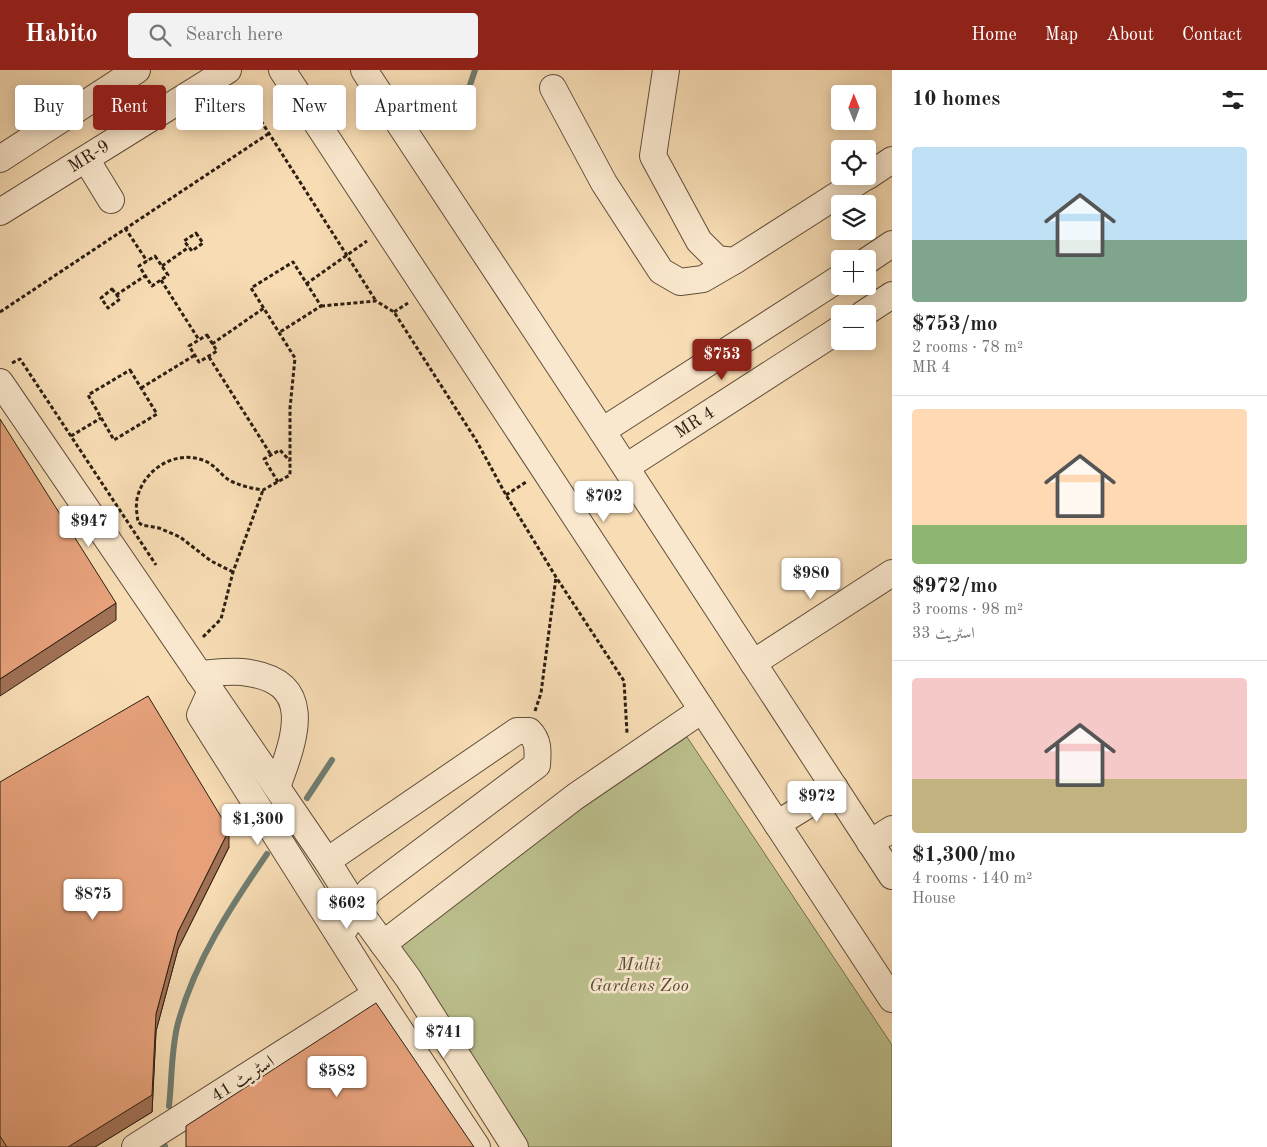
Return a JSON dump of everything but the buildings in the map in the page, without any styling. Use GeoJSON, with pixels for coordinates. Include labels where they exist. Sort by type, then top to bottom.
{"type":"FeatureCollection","features":[{"type":"Feature","properties":{"kind":"street"},"geometry":{"type":"LineString","coordinates":[[0,159],[137,70]]}},
{"type":"Feature","properties":{"kind":"street","name":"MR-9"},"geometry":{"type":"LineString","coordinates":[[0,212],[228,70]]}},
{"type":"Feature","properties":{"kind":"street"},"geometry":{"type":"LineString","coordinates":[[282,70],[892,999]]}},
{"type":"Feature","properties":{"kind":"street"},"geometry":{"type":"LineString","coordinates":[[364,70],[623,462],[892,876]]}},
{"type":"Feature","properties":{"kind":"street"},"geometry":{"type":"LineString","coordinates":[[662,71],[653,156],[698,241],[718,259],[734,261]]}},
{"type":"Feature","properties":{"kind":"street"},"geometry":{"type":"LineString","coordinates":[[554,88],[604,183],[661,271],[680,282],[703,279],[853,185]]}},
{"type":"Feature","properties":{"kind":"street"},"geometry":{"type":"LineString","coordinates":[[86,159],[111,200]]}},
{"type":"Feature","properties":{"kind":"street"},"geometry":{"type":"LineString","coordinates":[[876,170],[892,160]]}},
{"type":"Feature","properties":{"kind":"street"},"geometry":{"type":"LineString","coordinates":[[876,255],[892,244]]}},
{"type":"Feature","properties":{"kind":"street"},"geometry":{"type":"LineString","coordinates":[[602,431],[831,284]]}},
{"type":"Feature","properties":{"kind":"street"},"geometry":{"type":"LineString","coordinates":[[876,305],[892,295]]}},
{"type":"Feature","properties":{"kind":"street","name":"MR 4"},"geometry":{"type":"LineString","coordinates":[[623,462],[831,335]]}},
{"type":"Feature","properties":{"kind":"street"},"geometry":{"type":"LineString","coordinates":[[3,374],[205,682],[327,861],[356,907],[408,978],[516,1147]]}},
{"type":"Feature","properties":{"kind":"street"},"geometry":{"type":"LineString","coordinates":[[753,662],[892,573]]}},
{"type":"Feature","properties":{"kind":"street"},"geometry":{"type":"LineString","coordinates":[[205,682],[242,672],[264,677],[282,684],[293,701],[295,721],[293,742],[277,787]]}},
{"type":"Feature","properties":{"kind":"street"},"geometry":{"type":"LineString","coordinates":[[205,682],[200,715],[376,994],[478,1147]]}},
{"type":"Feature","properties":{"kind":"street"},"geometry":{"type":"LineString","coordinates":[[383,944],[576,796],[642,753],[702,710]]}},
{"type":"Feature","properties":{"kind":"street"},"geometry":{"type":"LineString","coordinates":[[327,861],[517,731],[529,731],[535,737],[539,748],[537,765],[369,891],[356,907],[340,936]]}},
{"type":"Feature","properties":{"kind":"street"},"geometry":{"type":"LineString","coordinates":[[777,824],[835,788]]}},
{"type":"Feature","properties":{"kind":"street"},"geometry":{"type":"LineString","coordinates":[[870,843],[892,829]]}},
{"type":"Feature","properties":{"kind":"street","name":"اسٹریٹ 41"},"geometry":{"type":"LineString","coordinates":[[135,1147],[376,994]]}},
{"type":"Feature","properties":{"kind":"path"},"geometry":{"type":"LineString","coordinates":[[228,70],[376,301],[394,312],[476,440],[506,496],[556,577],[624,681],[625,729],[630,739],[642,753]]}},
{"type":"Feature","properties":{"kind":"path"},"geometry":{"type":"LineString","coordinates":[[0,312],[268,134]]}},
{"type":"Feature","properties":{"kind":"path"},"geometry":{"type":"LineString","coordinates":[[126,228],[147,261]]}},
{"type":"Feature","properties":{"kind":"path"},"geometry":{"type":"LineString","coordinates":[[306,284],[386,229]]}},
{"type":"Feature","properties":{"kind":"path"},"geometry":{"type":"LineString","coordinates":[[196,233],[203,243],[192,251],[188,247],[184,241],[196,233]]}},
{"type":"Feature","properties":{"kind":"path"},"geometry":{"type":"LineString","coordinates":[[162,266],[188,247]]}},
{"type":"Feature","properties":{"kind":"path"},"geometry":{"type":"LineString","coordinates":[[155,256],[162,266],[168,276],[152,286],[139,266],[155,256]]}},
{"type":"Feature","properties":{"kind":"path"},"geometry":{"type":"LineString","coordinates":[[233,572],[211,561],[180,538],[159,528],[142,526],[138,522],[136,503],[143,483],[151,471],[166,462],[178,458],[192,457],[206,461],[228,479],[240,485],[263,490],[290,475],[290,408],[295,358],[252,288],[293,262],[321,306]]}},
{"type":"Feature","properties":{"kind":"path"},"geometry":{"type":"LineString","coordinates":[[116,295],[145,276]]}},
{"type":"Feature","properties":{"kind":"path"},"geometry":{"type":"LineString","coordinates":[[161,280],[199,340]]}},
{"type":"Feature","properties":{"kind":"path"},"geometry":{"type":"LineString","coordinates":[[112,289],[116,295],[120,299],[108,308],[101,298],[112,289]]}},
{"type":"Feature","properties":{"kind":"path"},"geometry":{"type":"LineString","coordinates":[[280,332],[321,306],[376,301]]}},
{"type":"Feature","properties":{"kind":"path"},"geometry":{"type":"LineString","coordinates":[[212,344],[264,308]]}},
{"type":"Feature","properties":{"kind":"path"},"geometry":{"type":"LineString","coordinates":[[207,335],[212,344],[217,351],[200,362],[189,346],[207,335]]}},
{"type":"Feature","properties":{"kind":"path"},"geometry":{"type":"LineString","coordinates":[[141,388],[195,355]]}},
{"type":"Feature","properties":{"kind":"path"},"geometry":{"type":"LineString","coordinates":[[208,357],[271,455]]}},
{"type":"Feature","properties":{"kind":"path"},"geometry":{"type":"LineString","coordinates":[[3,374],[20,359],[157,566]]}},
{"type":"Feature","properties":{"kind":"path"},"geometry":{"type":"LineString","coordinates":[[130,370],[141,388],[157,414],[114,440],[88,396],[130,370]]}},
{"type":"Feature","properties":{"kind":"path"},"geometry":{"type":"LineString","coordinates":[[71,436],[101,418]]}},
{"type":"Feature","properties":{"kind":"path"},"geometry":{"type":"LineString","coordinates":[[278,482],[264,459],[280,450],[291,462]]}},
{"type":"Feature","properties":{"kind":"path"},"geometry":{"type":"LineString","coordinates":[[588,536],[623,462]]}},
{"type":"Feature","properties":{"kind":"path"},"geometry":{"type":"LineString","coordinates":[[203,637],[221,619],[233,572],[263,490]]}},
{"type":"Feature","properties":{"kind":"path"},"geometry":{"type":"LineString","coordinates":[[131,527],[138,522]]}},
{"type":"Feature","properties":{"kind":"path"},"geometry":{"type":"LineString","coordinates":[[529,731],[541,693],[556,577]]}},
{"type":"Feature","properties":{"kind":"path"},"geometry":{"type":"LineString","coordinates":[[198,629],[208,643]]}},
{"type":"Feature","properties":{"kind":"green space","name":"Multi Gardens Zoo"},"geometry":{"type":"Polygon","coordinates":[[[687,737],[892,1045],[892,1147],[514,1147],[383,944],[687,737]]]}},
{"type":"Feature","properties":{"kind":"waterway"},"geometry":{"type":"LineString","coordinates":[[470,85],[475,70]]}},
{"type":"Feature","properties":{"kind":"waterway"},"geometry":{"type":"LineString","coordinates":[[307,798],[332,760]]}},
{"type":"Feature","properties":{"kind":"waterway"},"geometry":{"type":"LineString","coordinates":[[169,1106],[174,1043],[185,1000],[215,935],[267,854]]}}]}
